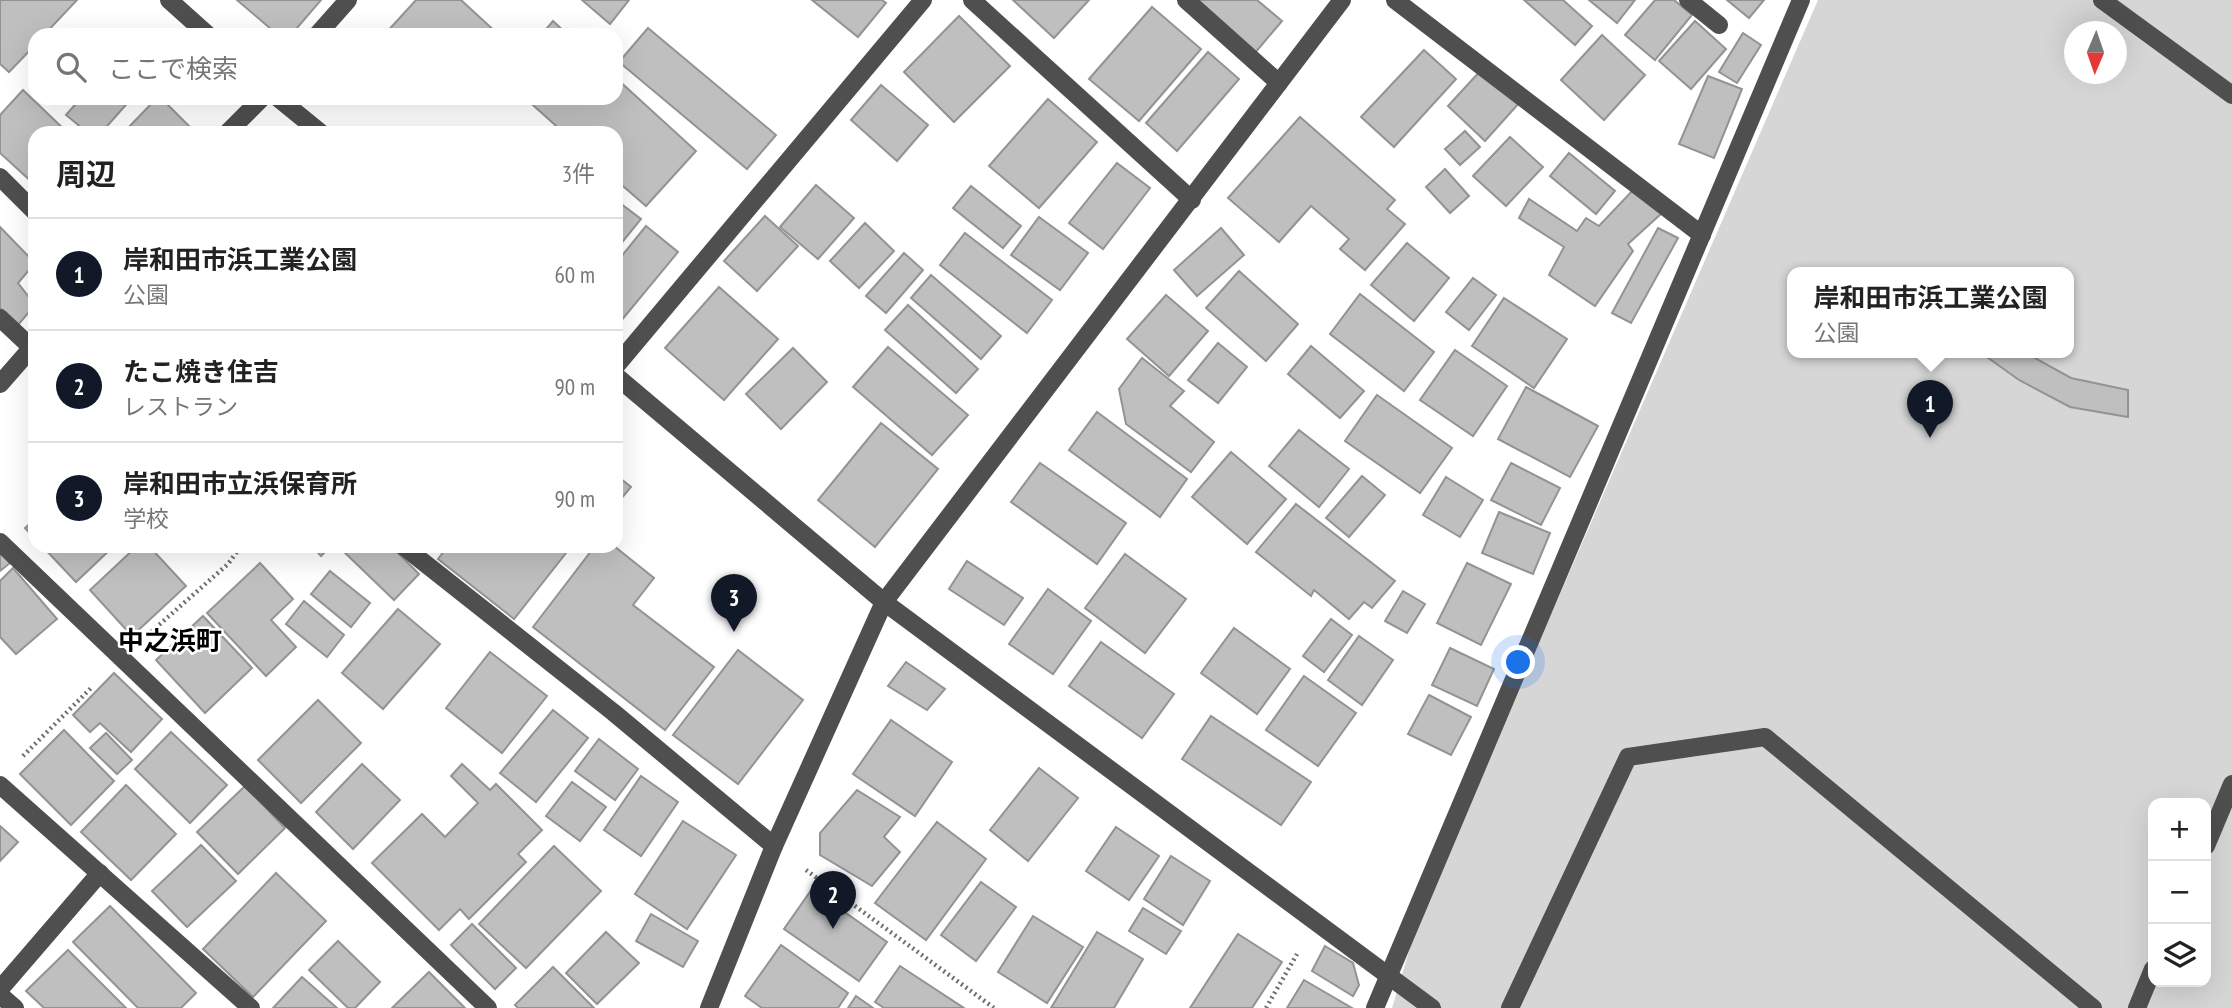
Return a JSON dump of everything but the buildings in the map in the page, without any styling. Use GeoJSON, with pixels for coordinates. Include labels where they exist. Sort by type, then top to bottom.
{"type":"FeatureCollection","features":[{"type":"Feature","properties":{"kind":"street"},"geometry":{"type":"LineString","coordinates":[[169,0],[200,28]]}},
{"type":"Feature","properties":{"kind":"street"},"geometry":{"type":"LineString","coordinates":[[323,28],[348,0]]}},
{"type":"Feature","properties":{"kind":"street"},"geometry":{"type":"LineString","coordinates":[[623,358],[923,0]]}},
{"type":"Feature","properties":{"kind":"street"},"geometry":{"type":"LineString","coordinates":[[972,0],[1192,200]]}},
{"type":"Feature","properties":{"kind":"street"},"geometry":{"type":"LineString","coordinates":[[1186,0],[1279,83]]}},
{"type":"Feature","properties":{"kind":"street"},"geometry":{"type":"LineString","coordinates":[[709,1008],[774,846],[884,602],[1342,0]]}},
{"type":"Feature","properties":{"kind":"street"},"geometry":{"type":"LineString","coordinates":[[1395,0],[1702,235]]}},
{"type":"Feature","properties":{"kind":"street"},"geometry":{"type":"LineString","coordinates":[[1688,0],[1719,24]]}},
{"type":"Feature","properties":{"kind":"street"},"geometry":{"type":"LineString","coordinates":[[1375,1008],[1801,0]]}},
{"type":"Feature","properties":{"kind":"street"},"geometry":{"type":"LineString","coordinates":[[2102,0],[2232,95]]}},
{"type":"Feature","properties":{"kind":"street"},"geometry":{"type":"LineString","coordinates":[[235,126],[255,105]]}},
{"type":"Feature","properties":{"kind":"street"},"geometry":{"type":"LineString","coordinates":[[287,105],[312,126]]}},
{"type":"Feature","properties":{"kind":"street"},"geometry":{"type":"LineString","coordinates":[[0,177],[28,205]]}},
{"type":"Feature","properties":{"kind":"street"},"geometry":{"type":"LineString","coordinates":[[0,318],[28,342]]}},
{"type":"Feature","properties":{"kind":"street"},"geometry":{"type":"LineString","coordinates":[[0,384],[28,352]]}},
{"type":"Feature","properties":{"kind":"street"},"geometry":{"type":"LineString","coordinates":[[623,382],[884,602],[1432,1008]]}},
{"type":"Feature","properties":{"kind":"street"},"geometry":{"type":"LineString","coordinates":[[0,542],[488,1008]]}},
{"type":"Feature","properties":{"kind":"street"},"geometry":{"type":"LineString","coordinates":[[412,553],[613,712],[774,846]]}},
{"type":"Feature","properties":{"kind":"street"},"geometry":{"type":"LineString","coordinates":[[1510,1008],[1628,757],[1765,737],[2093,1008]]}},
{"type":"Feature","properties":{"kind":"street"},"geometry":{"type":"LineString","coordinates":[[2211,834],[2232,784]]}},
{"type":"Feature","properties":{"kind":"street"},"geometry":{"type":"LineString","coordinates":[[0,785],[251,1008]]}},
{"type":"Feature","properties":{"kind":"street"},"geometry":{"type":"LineString","coordinates":[[0,989],[100,873]]}},
{"type":"Feature","properties":{"kind":"street"},"geometry":{"type":"LineString","coordinates":[[2137,1008],[2148,981]]}},
{"type":"Feature","properties":{"kind":"street"},"geometry":{"type":"LineString","coordinates":[[0,995],[15,1008]]}},
{"type":"Feature","properties":{"kind":"path"},"geometry":{"type":"LineString","coordinates":[[774,846],[995,1008]]}},
{"type":"Feature","properties":{"kind":"path"},"geometry":{"type":"LineString","coordinates":[[1266,1008],[1315,921]]}},
{"type":"Feature","properties":{"kind":"shaded area"},"geometry":{"type":"Polygon","coordinates":[[[1818,0],[2232,0],[2232,1008],[1392,1008],[1418,921],[1818,0]]]}},
{"type":"Feature","properties":{"kind":"place","name":"岸和田市浜工業公園"},"geometry":{"type":"Point","coordinates":[1930,438]}},
{"type":"Feature","properties":{"kind":"place","name":"岸和田市立浜保育所"},"geometry":{"type":"Point","coordinates":[734,632]}},
{"type":"Feature","properties":{"kind":"place","name":"たこ焼き住吉"},"geometry":{"type":"Point","coordinates":[833,929]}},
{"type":"Feature","properties":{"kind":"district","name":"中之浜町"},"geometry":{"type":"Point","coordinates":[170,641]}}]}
